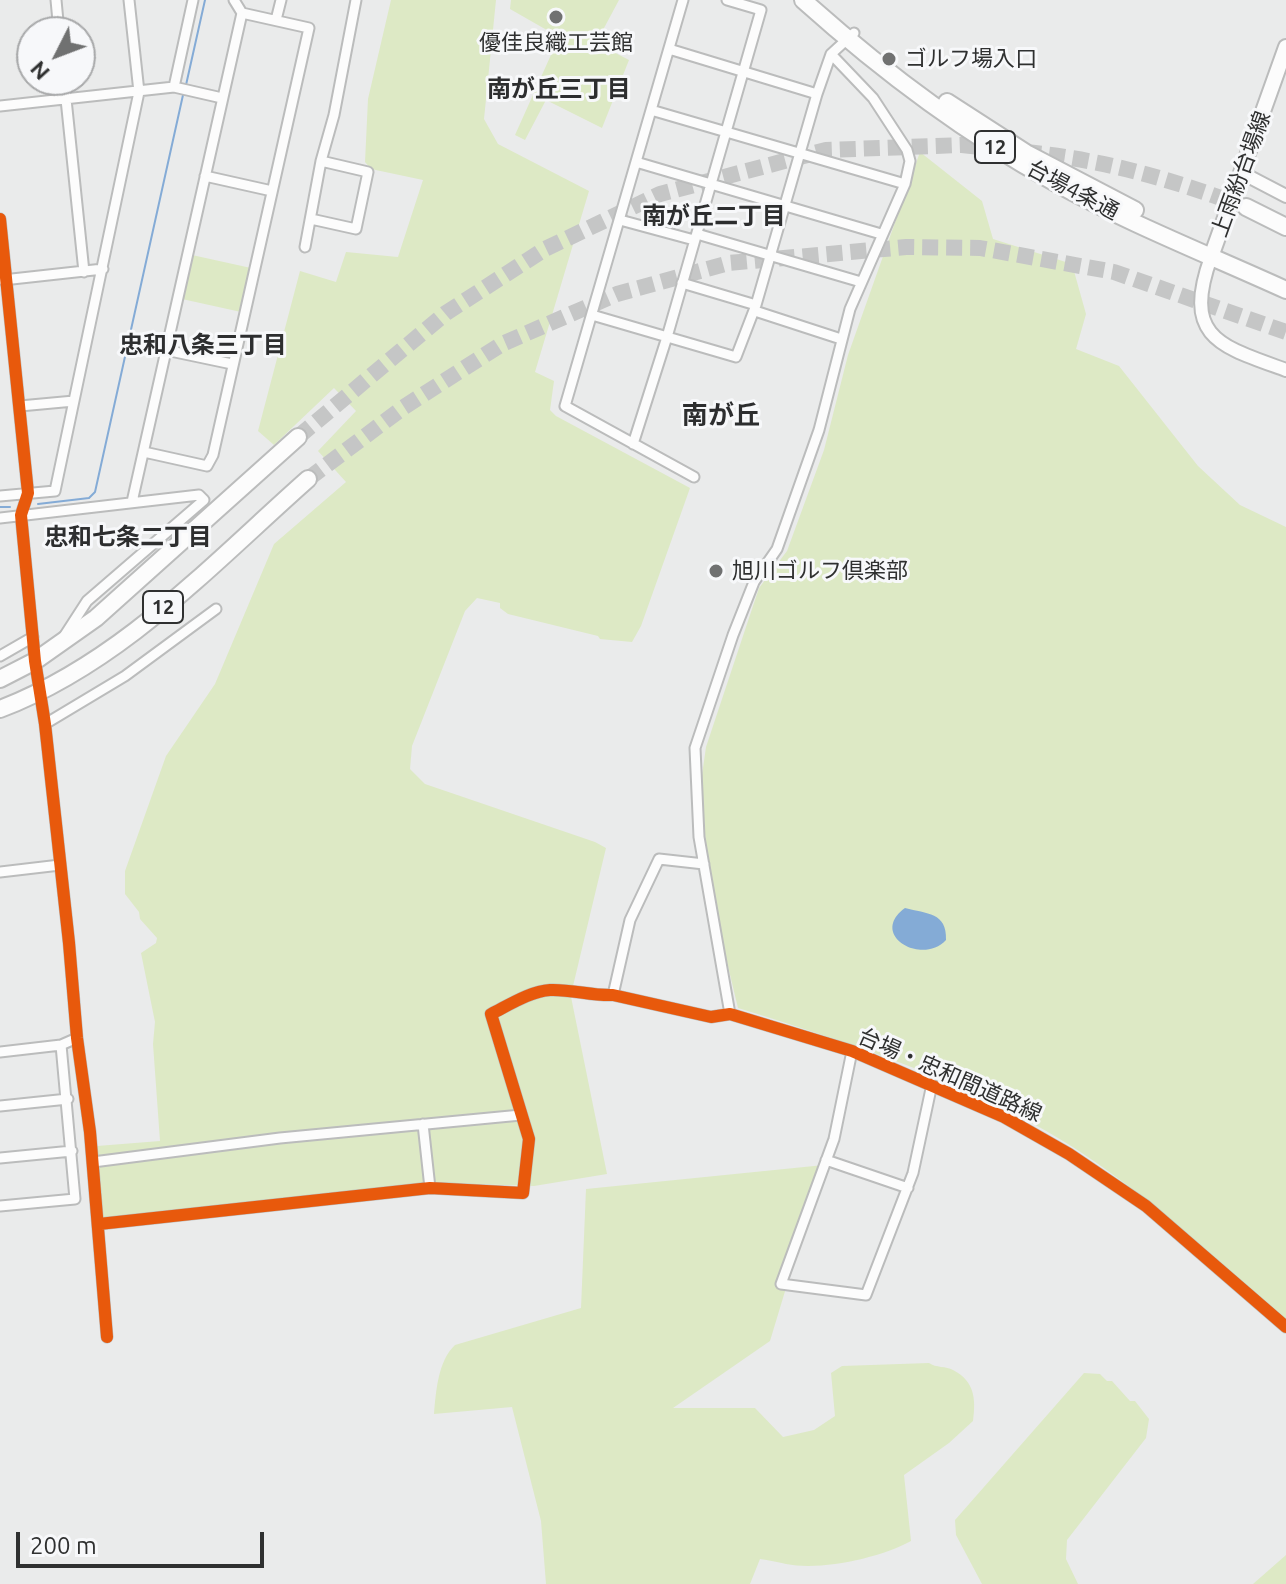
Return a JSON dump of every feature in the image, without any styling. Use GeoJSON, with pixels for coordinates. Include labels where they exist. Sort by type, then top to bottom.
{"type":"FeatureCollection","features":[{"type":"Feature","properties":{"kind":"highway","name":"台場4条通"},"geometry":{"type":"LineString","coordinates":[[803,0],[851,36],[916,93],[1017,161],[1110,211],[1286,278]]}},
{"type":"Feature","properties":{"kind":"highway","name":"台場4条通"},"geometry":{"type":"LineString","coordinates":[[819,0],[851,36]]}},
{"type":"Feature","properties":{"kind":"highway"},"geometry":{"type":"LineString","coordinates":[[1246,207],[1286,227]]}},
{"type":"Feature","properties":{"kind":"highway","name":"台場4条通"},"geometry":{"type":"LineString","coordinates":[[1213,252],[1286,290]]}},
{"type":"Feature","properties":{"kind":"highway","name":"12"},"geometry":{"type":"LineString","coordinates":[[0,679],[35,661],[96,618],[298,437]]}},
{"type":"Feature","properties":{"kind":"highway","name":"12"},"geometry":{"type":"LineString","coordinates":[[1,711],[40,693],[139,628],[308,479]]}},
{"type":"Feature","properties":{"kind":"main road","name":"上雨紛台場線"},"geometry":{"type":"LineString","coordinates":[[1213,252],[1286,47]]}},
{"type":"Feature","properties":{"kind":"street"},"geometry":{"type":"LineString","coordinates":[[0,496],[55,491],[139,92],[129,0]]}},
{"type":"Feature","properties":{"kind":"street"},"geometry":{"type":"LineString","coordinates":[[181,88],[193,0]]}},
{"type":"Feature","properties":{"kind":"street"},"geometry":{"type":"LineString","coordinates":[[132,502],[242,13],[234,0]]}},
{"type":"Feature","properties":{"kind":"street"},"geometry":{"type":"LineString","coordinates":[[276,20],[281,0]]}},
{"type":"Feature","properties":{"kind":"street"},"geometry":{"type":"LineString","coordinates":[[305,247],[356,0]]}},
{"type":"Feature","properties":{"kind":"street"},"geometry":{"type":"LineString","coordinates":[[683,0],[565,406],[694,477]]}},
{"type":"Feature","properties":{"kind":"street"},"geometry":{"type":"LineString","coordinates":[[633,444],[761,10],[727,0]]}},
{"type":"Feature","properties":{"kind":"street"},"geometry":{"type":"LineString","coordinates":[[144,452],[207,466],[213,455],[309,28],[242,13]]}},
{"type":"Feature","properties":{"kind":"street"},"geometry":{"type":"LineString","coordinates":[[592,315],[736,357],[755,308],[831,54],[851,36]]}},
{"type":"Feature","properties":{"kind":"street"},"geometry":{"type":"LineString","coordinates":[[669,49],[817,94]]}},
{"type":"Feature","properties":{"kind":"street"},"geometry":{"type":"LineString","coordinates":[[730,1014],[699,837],[695,748],[754,582],[777,549],[814,445],[841,339],[861,282],[905,184],[910,161],[907,150],[873,98],[831,54]]}},
{"type":"Feature","properties":{"kind":"street"},"geometry":{"type":"LineString","coordinates":[[0,106],[181,88],[222,98]]}},
{"type":"Feature","properties":{"kind":"street"},"geometry":{"type":"LineString","coordinates":[[66,96],[84,272]]}},
{"type":"Feature","properties":{"kind":"street"},"geometry":{"type":"LineString","coordinates":[[651,110],[905,184]]}},
{"type":"Feature","properties":{"kind":"street"},"geometry":{"type":"LineString","coordinates":[[311,219],[356,229],[368,172],[321,161]]}},
{"type":"Feature","properties":{"kind":"street"},"geometry":{"type":"LineString","coordinates":[[636,162],[881,234]]}},
{"type":"Feature","properties":{"kind":"street"},"geometry":{"type":"LineString","coordinates":[[1242,173],[1286,196]]}},
{"type":"Feature","properties":{"kind":"street"},"geometry":{"type":"LineString","coordinates":[[205,176],[272,191]]}},
{"type":"Feature","properties":{"kind":"street"},"geometry":{"type":"LineString","coordinates":[[0,219],[3,280],[28,493],[21,515],[93,1162],[107,1337]]}},
{"type":"Feature","properties":{"kind":"street"},"geometry":{"type":"LineString","coordinates":[[620,220],[770,256],[861,282]]}},
{"type":"Feature","properties":{"kind":"street"},"geometry":{"type":"LineString","coordinates":[[1213,252],[1201,287],[1200,300],[1207,327],[1219,342],[1233,351],[1286,370]]}},
{"type":"Feature","properties":{"kind":"street"},"geometry":{"type":"LineString","coordinates":[[3,280],[103,269]]}},
{"type":"Feature","properties":{"kind":"street"},"geometry":{"type":"LineString","coordinates":[[682,283],[841,339]]}},
{"type":"Feature","properties":{"kind":"street"},"geometry":{"type":"LineString","coordinates":[[137,344],[232,364]]}},
{"type":"Feature","properties":{"kind":"street"},"geometry":{"type":"LineString","coordinates":[[20,406],[74,401]]}},
{"type":"Feature","properties":{"kind":"street"},"geometry":{"type":"LineString","coordinates":[[0,518],[199,495],[204,500],[87,601],[59,645]]}},
{"type":"Feature","properties":{"kind":"street"},"geometry":{"type":"LineString","coordinates":[[45,724],[125,676],[216,609]]}},
{"type":"Feature","properties":{"kind":"street"},"geometry":{"type":"LineString","coordinates":[[0,656],[33,637]]}},
{"type":"Feature","properties":{"kind":"street"},"geometry":{"type":"LineString","coordinates":[[613,995],[630,920],[659,859],[704,864]]}},
{"type":"Feature","properties":{"kind":"street"},"geometry":{"type":"LineString","coordinates":[[0,872],[60,865]]}},
{"type":"Feature","properties":{"kind":"street","name":"台場・忠和間道路線"},"geometry":{"type":"LineString","coordinates":[[521,1115],[491,1014],[547,990],[613,995],[711,1017],[730,1014],[852,1051],[1004,1117],[1069,1154],[1133,1198],[1286,1327]]}},
{"type":"Feature","properties":{"kind":"street"},"geometry":{"type":"LineString","coordinates":[[0,1052],[61,1045],[77,1038]]}},
{"type":"Feature","properties":{"kind":"street"},"geometry":{"type":"LineString","coordinates":[[0,1206],[75,1199],[61,1045]]}},
{"type":"Feature","properties":{"kind":"street"},"geometry":{"type":"LineString","coordinates":[[852,1051],[834,1139],[781,1284],[866,1295],[908,1188],[932,1084]]}},
{"type":"Feature","properties":{"kind":"street"},"geometry":{"type":"LineString","coordinates":[[0,1106],[68,1099]]}},
{"type":"Feature","properties":{"kind":"street"},"geometry":{"type":"LineString","coordinates":[[93,1162],[280,1138],[521,1115],[529,1139],[523,1193],[430,1188],[99,1224]]}},
{"type":"Feature","properties":{"kind":"street"},"geometry":{"type":"LineString","coordinates":[[423,1124],[430,1188]]}},
{"type":"Feature","properties":{"kind":"street"},"geometry":{"type":"LineString","coordinates":[[0,1158],[72,1151]]}},
{"type":"Feature","properties":{"kind":"street"},"geometry":{"type":"LineString","coordinates":[[826,1160],[908,1188]]}},
{"type":"Feature","properties":{"kind":"green space"},"geometry":{"type":"Polygon","coordinates":[[[391,0],[496,0],[484,119],[498,144],[589,191],[535,372],[554,381],[550,410],[690,488],[641,626],[632,642],[600,639],[508,614],[500,608],[500,603],[477,598],[465,611],[412,746],[410,769],[425,784],[606,848],[573,986],[569,987],[607,1174],[534,1186],[444,1183],[103,1219],[97,1146],[160,1141],[153,1044],[155,1022],[141,953],[156,943],[157,938],[140,919],[139,912],[125,894],[125,871],[166,756],[215,684],[274,544],[346,482],[318,451],[356,411],[334,388],[274,445],[258,431],[300,271],[336,282],[346,252],[398,257],[423,180],[371,169],[365,162],[368,99],[391,0]]]}},
{"type":"Feature","properties":{"kind":"green space"},"geometry":{"type":"Polygon","coordinates":[[[511,0],[619,0],[596,43],[629,60],[602,128],[546,100],[525,140],[515,135],[559,37],[510,9],[511,0]]]}},
{"type":"Feature","properties":{"kind":"green space","name":"旭川ゴルフ倶楽部"},"geometry":{"type":"Polygon","coordinates":[[[920,152],[982,201],[993,239],[1072,264],[1086,314],[1076,349],[1119,366],[1198,466],[1240,505],[1286,527],[1286,1319],[1180,1227],[1068,1144],[990,1101],[908,1066],[738,1008],[709,887],[701,782],[706,747],[759,588],[787,551],[824,450],[848,355],[920,152]]]}},
{"type":"Feature","properties":{"kind":"green space"},"geometry":{"type":"Polygon","coordinates":[[[192,255],[251,268],[241,312],[182,299],[192,255]]]}},
{"type":"Feature","properties":{"kind":"green space"},"geometry":{"type":"Polygon","coordinates":[[[824,1165],[781,1284],[786,1288],[770,1341],[673,1408],[755,1408],[783,1437],[814,1430],[835,1416],[831,1373],[842,1366],[929,1363],[953,1370],[970,1385],[973,1421],[949,1443],[904,1475],[911,1541],[867,1558],[833,1564],[800,1566],[760,1559],[750,1584],[546,1584],[541,1521],[512,1407],[434,1414],[439,1377],[449,1352],[455,1345],[581,1308],[586,1189],[824,1165]]]}},
{"type":"Feature","properties":{"kind":"green space"},"geometry":{"type":"Polygon","coordinates":[[[1084,1373],[1100,1374],[1107,1381],[1112,1381],[1130,1401],[1135,1401],[1149,1419],[1146,1438],[1067,1540],[1066,1559],[1078,1584],[982,1584],[956,1535],[955,1520],[1084,1373]]]}},
{"type":"Feature","properties":{"kind":"green space"},"geometry":{"type":"Polygon","coordinates":[[[1286,1555],[1286,1584],[1253,1584],[1286,1555]]]}},
{"type":"Feature","properties":{"kind":"water"},"geometry":{"type":"Polygon","coordinates":[[[905,908],[939,919],[946,940],[924,950],[903,944],[895,937],[892,928],[895,918],[905,908]]]}},
{"type":"Feature","properties":{"kind":"waterway"},"geometry":{"type":"LineString","coordinates":[[186,85],[205,0]]}},
{"type":"Feature","properties":{"kind":"waterway"},"geometry":{"type":"LineString","coordinates":[[38,504],[89,498],[95,492],[183,95]]}},
{"type":"Feature","properties":{"kind":"waterway"},"geometry":{"type":"LineString","coordinates":[[0,507],[10,507]]}},
{"type":"Feature","properties":{"kind":"tunnel"},"geometry":{"type":"LineString","coordinates":[[298,437],[446,313],[545,249],[660,194],[826,150],[962,145],[998,149]]}},
{"type":"Feature","properties":{"kind":"tunnel"},"geometry":{"type":"LineString","coordinates":[[1025,152],[1136,172],[1243,206]]}},
{"type":"Feature","properties":{"kind":"tunnel"},"geometry":{"type":"LineString","coordinates":[[308,479],[404,407],[502,344],[617,294],[729,263],[906,247],[980,248],[1114,272],[1286,332]]}},
{"type":"Feature","properties":{"kind":"cycle path"},"geometry":{"type":"LineString","coordinates":[[0,219],[28,493],[21,515],[77,1038],[90,1132],[107,1337]]}},
{"type":"Feature","properties":{"kind":"cycle path"},"geometry":{"type":"LineString","coordinates":[[99,1224],[430,1188],[523,1193],[529,1139],[491,1014],[535,993],[566,990],[613,995],[711,1017],[730,1014],[852,1051],[1004,1117],[1069,1154],[1146,1206],[1286,1327]]}},
{"type":"Feature","properties":{"kind":"place","name":"優佳良織工芸館"},"geometry":{"type":"Point","coordinates":[556,17]}},
{"type":"Feature","properties":{"kind":"place","name":"ゴルフ場入口"},"geometry":{"type":"Point","coordinates":[889,59]}},
{"type":"Feature","properties":{"kind":"place","name":"旭川ゴルフ倶楽部"},"geometry":{"type":"Point","coordinates":[716,571]}},
{"type":"Feature","properties":{"kind":"district","name":"南が丘三丁目"},"geometry":{"type":"Point","coordinates":[559,89]}},
{"type":"Feature","properties":{"kind":"district","name":"南が丘二丁目"},"geometry":{"type":"Point","coordinates":[714,216]}},
{"type":"Feature","properties":{"kind":"district","name":"忠和八条三丁目"},"geometry":{"type":"Point","coordinates":[203,345]}},
{"type":"Feature","properties":{"kind":"district","name":"南が丘"},"geometry":{"type":"Point","coordinates":[721,415]}},
{"type":"Feature","properties":{"kind":"district","name":"忠和七条二丁目"},"geometry":{"type":"Point","coordinates":[128,537]}}]}
